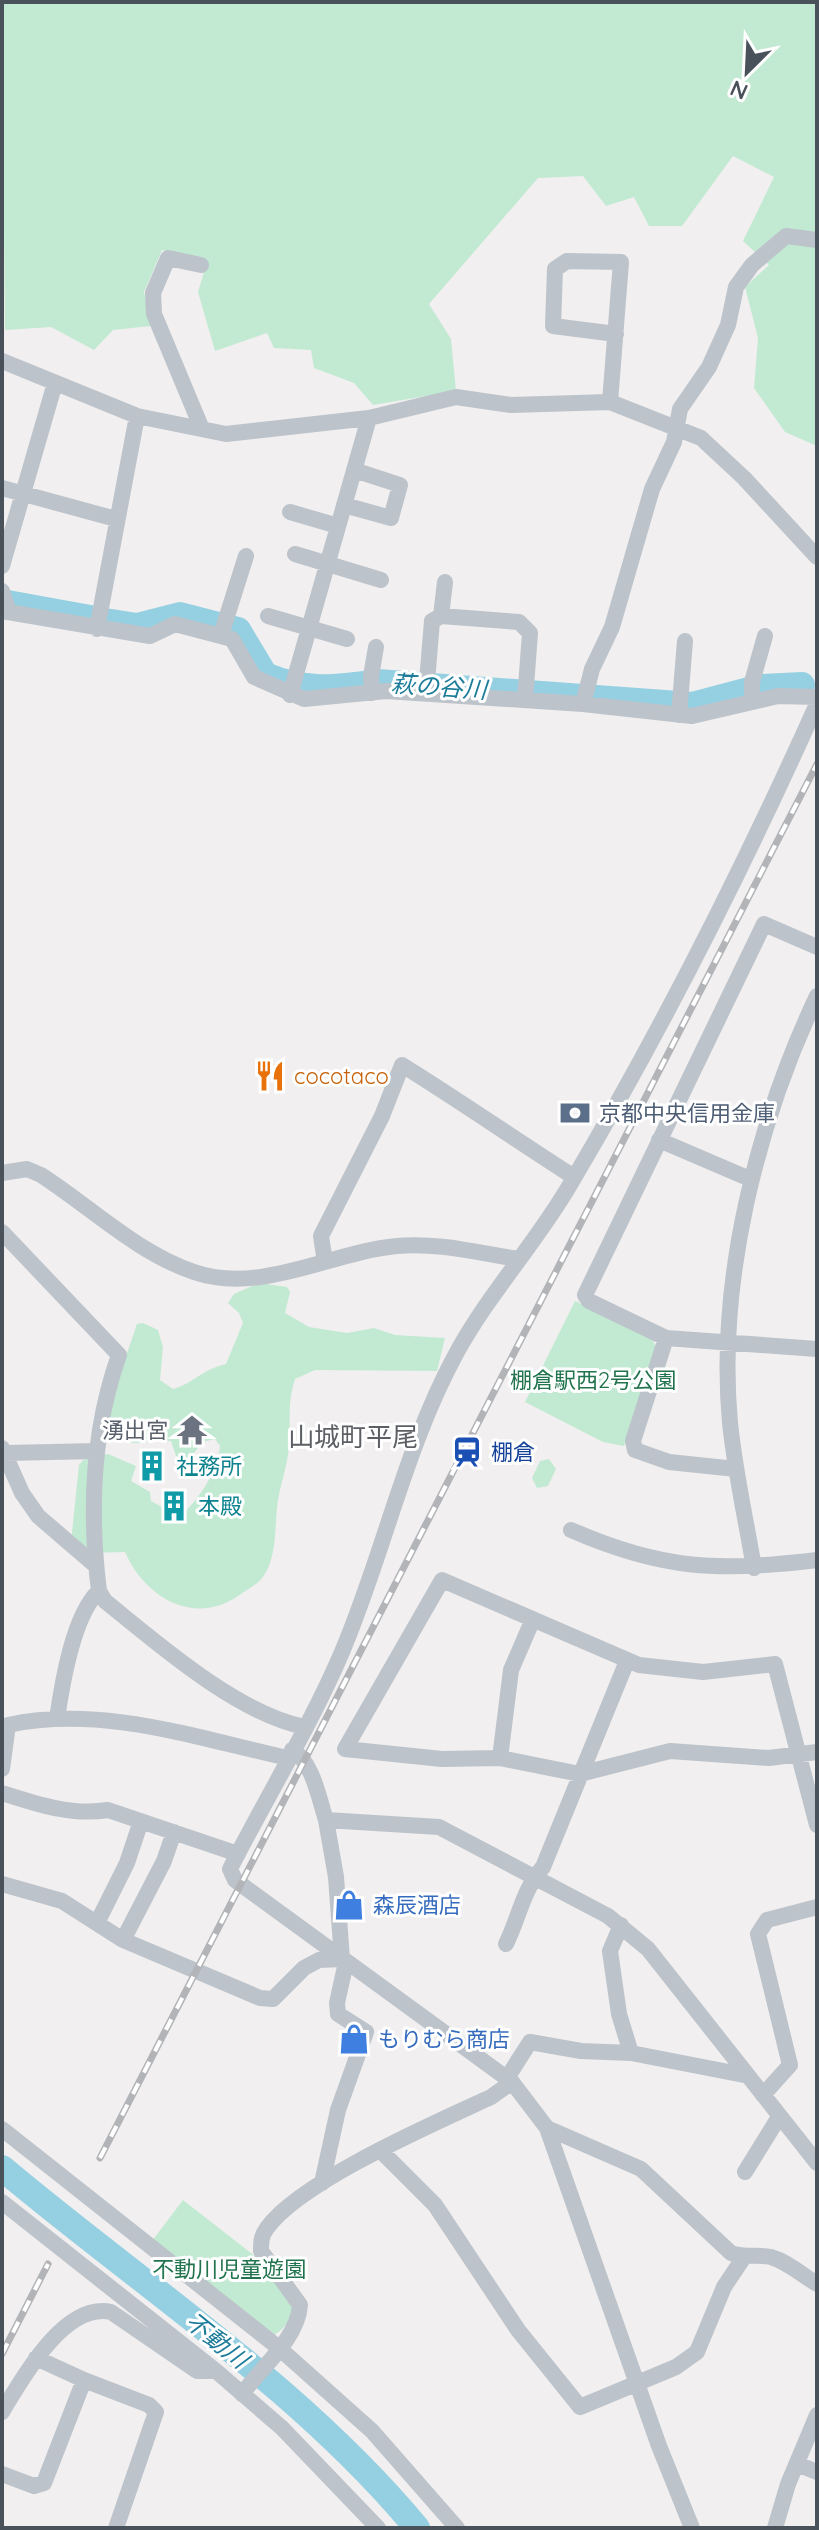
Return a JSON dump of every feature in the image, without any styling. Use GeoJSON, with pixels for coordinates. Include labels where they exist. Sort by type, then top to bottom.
{"type":"FeatureCollection","features":[{"type":"Feature","properties":{"kind":"street"},"geometry":{"type":"LineString","coordinates":[[585,699],[592,669],[612,627],[639,527],[674,442],[680,409],[709,367],[728,325],[731,301],[743,276],[786,236],[817,240]]}},
{"type":"Feature","properties":{"kind":"street"},"geometry":{"type":"LineString","coordinates":[[201,265],[168,258],[153,293],[154,314],[202,429]]}},
{"type":"Feature","properties":{"kind":"street"},"geometry":{"type":"LineString","coordinates":[[610,402],[616,334],[621,262],[567,261],[555,269],[553,326],[616,334]]}},
{"type":"Feature","properties":{"kind":"street"},"geometry":{"type":"LineString","coordinates":[[2,361],[137,416],[226,434],[369,418],[456,397],[511,405],[610,402],[656,423],[677,427],[701,438],[744,478],[817,557]]}},
{"type":"Feature","properties":{"kind":"street"},"geometry":{"type":"LineString","coordinates":[[2,566],[55,383]]}},
{"type":"Feature","properties":{"kind":"street"},"geometry":{"type":"LineString","coordinates":[[97,629],[137,416]]}},
{"type":"Feature","properties":{"kind":"street"},"geometry":{"type":"LineString","coordinates":[[291,689],[369,418]]}},
{"type":"Feature","properties":{"kind":"street"},"geometry":{"type":"LineString","coordinates":[[344,505],[391,518],[400,485],[354,470]]}},
{"type":"Feature","properties":{"kind":"street"},"geometry":{"type":"LineString","coordinates":[[2,488],[116,519]]}},
{"type":"Feature","properties":{"kind":"street"},"geometry":{"type":"LineString","coordinates":[[290,512],[338,526]]}},
{"type":"Feature","properties":{"kind":"street"},"geometry":{"type":"LineString","coordinates":[[295,554],[381,580]]}},
{"type":"Feature","properties":{"kind":"street"},"geometry":{"type":"LineString","coordinates":[[223,629],[246,556]]}},
{"type":"Feature","properties":{"kind":"street"},"geometry":{"type":"LineString","coordinates":[[441,616],[445,582]]}},
{"type":"Feature","properties":{"kind":"street"},"geometry":{"type":"LineString","coordinates":[[5,604],[97,629],[150,636],[175,624],[223,629],[254,677],[326,700],[371,687],[426,688],[585,699],[710,714],[752,694],[817,697]]}},
{"type":"Feature","properties":{"kind":"street"},"geometry":{"type":"LineString","coordinates":[[268,616],[347,639]]}},
{"type":"Feature","properties":{"kind":"street"},"geometry":{"type":"LineString","coordinates":[[426,688],[432,621],[441,616],[519,622],[530,633],[525,694]]}},
{"type":"Feature","properties":{"kind":"street"},"geometry":{"type":"LineString","coordinates":[[752,694],[765,636]]}},
{"type":"Feature","properties":{"kind":"street"},"geometry":{"type":"LineString","coordinates":[[680,708],[685,641]]}},
{"type":"Feature","properties":{"kind":"street"},"geometry":{"type":"LineString","coordinates":[[371,687],[376,647]]}},
{"type":"Feature","properties":{"kind":"street"},"geometry":{"type":"LineString","coordinates":[[692,2528],[547,2128],[509,2080],[235,1880],[230,1869],[341,1654],[404,1468],[447,1373],[483,1308],[574,1177],[639,1070],[742,872],[817,704]]}},
{"type":"Feature","properties":{"kind":"street"},"geometry":{"type":"LineString","coordinates":[[817,947],[764,924],[585,1295],[589,1301],[666,1338],[817,1349]]}},
{"type":"Feature","properties":{"kind":"street"},"geometry":{"type":"LineString","coordinates":[[754,1568],[730,1421],[734,1287],[750,1179],[782,1078],[817,996]]}},
{"type":"Feature","properties":{"kind":"street"},"geometry":{"type":"LineString","coordinates":[[325,1262],[321,1236],[382,1116],[402,1065],[458,1098],[518,1142],[574,1177]]}},
{"type":"Feature","properties":{"kind":"street"},"geometry":{"type":"LineString","coordinates":[[659,1140],[750,1179]]}},
{"type":"Feature","properties":{"kind":"street"},"geometry":{"type":"LineString","coordinates":[[2,1173],[27,1169],[41,1175],[134,1243],[197,1273],[258,1278],[384,1248],[413,1245],[518,1259]]}},
{"type":"Feature","properties":{"kind":"street"},"geometry":{"type":"LineString","coordinates":[[2,1232],[119,1355],[103,1399],[97,1451],[96,1566],[99,1591],[105,1601],[183,1662],[269,1718],[305,1727]]}},
{"type":"Feature","properties":{"kind":"street"},"geometry":{"type":"LineString","coordinates":[[666,1338],[633,1441],[635,1450],[669,1462],[736,1469]]}},
{"type":"Feature","properties":{"kind":"street"},"geometry":{"type":"LineString","coordinates":[[96,1566],[38,1516],[22,1493],[4,1450],[97,1451]]}},
{"type":"Feature","properties":{"kind":"street"},"geometry":{"type":"LineString","coordinates":[[571,1530],[607,1546],[655,1560],[694,1566],[754,1568],[817,1560]]}},
{"type":"Feature","properties":{"kind":"street"},"geometry":{"type":"LineString","coordinates":[[809,1753],[769,1758],[670,1751],[580,1774],[500,1758],[442,1759],[345,1749],[442,1580],[627,1661],[660,1669],[703,1672],[775,1664],[809,1753],[817,1825]]}},
{"type":"Feature","properties":{"kind":"street"},"geometry":{"type":"LineString","coordinates":[[57,1719],[61,1691],[83,1613],[99,1591]]}},
{"type":"Feature","properties":{"kind":"street"},"geometry":{"type":"LineString","coordinates":[[500,1758],[511,1670],[533,1619]]}},
{"type":"Feature","properties":{"kind":"street"},"geometry":{"type":"LineString","coordinates":[[506,1944],[535,1876],[543,1867],[627,1661]]}},
{"type":"Feature","properties":{"kind":"street"},"geometry":{"type":"LineString","coordinates":[[2,1769],[5,1725],[57,1719],[152,1725],[298,1754],[314,1782],[326,1820],[336,1877],[344,1960],[338,2014],[366,2032],[338,2110],[322,2183]]}},
{"type":"Feature","properties":{"kind":"street"},"geometry":{"type":"LineString","coordinates":[[2,1793],[42,1805],[89,1813],[108,1810],[238,1854]]}},
{"type":"Feature","properties":{"kind":"street"},"geometry":{"type":"LineString","coordinates":[[326,1820],[439,1827],[621,1925],[648,1949],[744,2075],[817,2163]]}},
{"type":"Feature","properties":{"kind":"street"},"geometry":{"type":"LineString","coordinates":[[97,1923],[136,1842],[141,1821]]}},
{"type":"Feature","properties":{"kind":"street"},"geometry":{"type":"LineString","coordinates":[[123,1940],[164,1861],[174,1832]]}},
{"type":"Feature","properties":{"kind":"street"},"geometry":{"type":"LineString","coordinates":[[2,1884],[62,1901],[123,1940],[260,1998],[273,1999],[304,1968],[319,1960],[344,1960]]}},
{"type":"Feature","properties":{"kind":"street"},"geometry":{"type":"LineString","coordinates":[[763,2095],[790,2065],[758,1934],[767,1920],[817,1907]]}},
{"type":"Feature","properties":{"kind":"street"},"geometry":{"type":"LineString","coordinates":[[621,1925],[610,1951],[619,2014],[631,2053]]}},
{"type":"Feature","properties":{"kind":"street"},"geometry":{"type":"LineString","coordinates":[[244,2391],[277,2350],[299,2315],[300,2305],[261,2251],[261,2240],[272,2222],[322,2183],[491,2097],[509,2080],[530,2042],[581,2051],[631,2053],[744,2075]]}},
{"type":"Feature","properties":{"kind":"street"},"geometry":{"type":"LineString","coordinates":[[745,2172],[779,2117]]}},
{"type":"Feature","properties":{"kind":"street"},"geometry":{"type":"LineString","coordinates":[[547,2128],[629,2161],[731,2253],[778,2260],[817,2284]]}},
{"type":"Feature","properties":{"kind":"street"},"geometry":{"type":"LineString","coordinates":[[2,2129],[277,2350],[372,2431],[457,2528]]}},
{"type":"Feature","properties":{"kind":"street"},"geometry":{"type":"LineString","coordinates":[[381,2151],[435,2205],[518,2330],[580,2407],[676,2367],[697,2352],[724,2287],[744,2257]]}},
{"type":"Feature","properties":{"kind":"street"},"geometry":{"type":"LineString","coordinates":[[2,2202],[244,2391],[378,2528]]}},
{"type":"Feature","properties":{"kind":"street"},"geometry":{"type":"LineString","coordinates":[[2,2412],[36,2358],[77,2319],[104,2310],[197,2371],[216,2371]]}},
{"type":"Feature","properties":{"kind":"street"},"geometry":{"type":"LineString","coordinates":[[36,2358],[149,2405],[156,2412],[116,2528]]}},
{"type":"Feature","properties":{"kind":"street"},"geometry":{"type":"LineString","coordinates":[[2,2474],[37,2487],[44,2483],[84,2380]]}},
{"type":"Feature","properties":{"kind":"street"},"geometry":{"type":"LineString","coordinates":[[775,2528],[817,2415]]}},
{"type":"Feature","properties":{"kind":"street"},"geometry":{"type":"LineString","coordinates":[[797,2464],[817,2472]]}},
{"type":"Feature","properties":{"kind":"green space"},"geometry":{"type":"Polygon","coordinates":[[[2,2],[817,2],[817,446],[785,432],[754,388],[758,338],[745,287],[769,265],[743,241],[774,177],[733,156],[682,226],[649,226],[634,197],[606,206],[583,176],[538,178],[429,304],[451,339],[456,391],[373,405],[354,383],[314,368],[311,350],[274,348],[267,333],[215,351],[198,292],[207,262],[162,250],[144,292],[151,326],[113,330],[94,350],[51,327],[5,330],[2,2]]]}},
{"type":"Feature","properties":{"kind":"green space"},"geometry":{"type":"Polygon","coordinates":[[[259,1283],[287,1287],[290,1292],[285,1313],[309,1327],[347,1333],[374,1328],[395,1335],[445,1338],[437,1371],[315,1370],[295,1379],[290,1404],[288,1452],[268,1569],[255,1585],[221,1605],[188,1607],[158,1594],[134,1568],[125,1552],[88,1553],[71,1542],[79,1465],[83,1460],[108,1454],[136,1466],[131,1481],[150,1492],[151,1501],[180,1517],[187,1510],[206,1485],[215,1466],[220,1446],[215,1439],[202,1442],[190,1459],[176,1456],[171,1441],[133,1443],[107,1429],[106,1414],[137,1324],[143,1323],[158,1330],[163,1347],[160,1380],[173,1389],[226,1364],[243,1323],[239,1313],[228,1303],[234,1294],[259,1283]]]}},
{"type":"Feature","properties":{"kind":"green space","name":"棚倉駅西2号公園"},"geometry":{"type":"Polygon","coordinates":[[[575,1301],[652,1338],[656,1348],[624,1446],[603,1442],[525,1402],[575,1301]]]}},
{"type":"Feature","properties":{"kind":"green space"},"geometry":{"type":"Polygon","coordinates":[[[549,1459],[556,1469],[548,1486],[537,1488],[532,1478],[540,1461],[549,1459]]]}},
{"type":"Feature","properties":{"kind":"green space","name":"不動川児童遊園"},"geometry":{"type":"Polygon","coordinates":[[[183,2200],[260,2260],[295,2307],[287,2324],[276,2334],[272,2336],[152,2241],[183,2200]]]}},
{"type":"Feature","properties":{"kind":"waterway","name":"萩の谷川"},"geometry":{"type":"LineString","coordinates":[[2,602],[90,618]]}},
{"type":"Feature","properties":{"kind":"waterway","name":"萩の谷川"},"geometry":{"type":"LineString","coordinates":[[105,621],[137,626],[180,615],[238,630],[265,675],[307,686],[334,687],[377,682],[692,705],[760,687],[802,685]]}},
{"type":"Feature","properties":{"kind":"waterway","name":"不動川"},"geometry":{"type":"LineString","coordinates":[[2,2168],[271,2383],[322,2428],[417,2528]]}},
{"type":"Feature","properties":{"kind":"railway"},"geometry":{"type":"LineString","coordinates":[[100,2158],[817,764]]}},
{"type":"Feature","properties":{"kind":"railway"},"geometry":{"type":"LineString","coordinates":[[2,2354],[48,2264]]}},
{"type":"Feature","properties":{"kind":"place","name":"cocotaco"},"geometry":{"type":"Point","coordinates":[270,1076]}},
{"type":"Feature","properties":{"kind":"place","name":"京都中央信用金庫"},"geometry":{"type":"Point","coordinates":[575,1113]}},
{"type":"Feature","properties":{"kind":"place","name":"湧出宮"},"geometry":{"type":"Point","coordinates":[192,1430]}},
{"type":"Feature","properties":{"kind":"place","name":"棚倉"},"geometry":{"type":"Point","coordinates":[467,1452]}},
{"type":"Feature","properties":{"kind":"place","name":"社務所"},"geometry":{"type":"Point","coordinates":[152,1466]}},
{"type":"Feature","properties":{"kind":"place","name":"本殿"},"geometry":{"type":"Point","coordinates":[174,1506]}},
{"type":"Feature","properties":{"kind":"place","name":"森辰酒店"},"geometry":{"type":"Point","coordinates":[349,1905]}},
{"type":"Feature","properties":{"kind":"place","name":"もりむら商店"},"geometry":{"type":"Point","coordinates":[354,2039]}},
{"type":"Feature","properties":{"kind":"district","name":"山城町平尾"},"geometry":{"type":"Point","coordinates":[353,1436]}}]}
